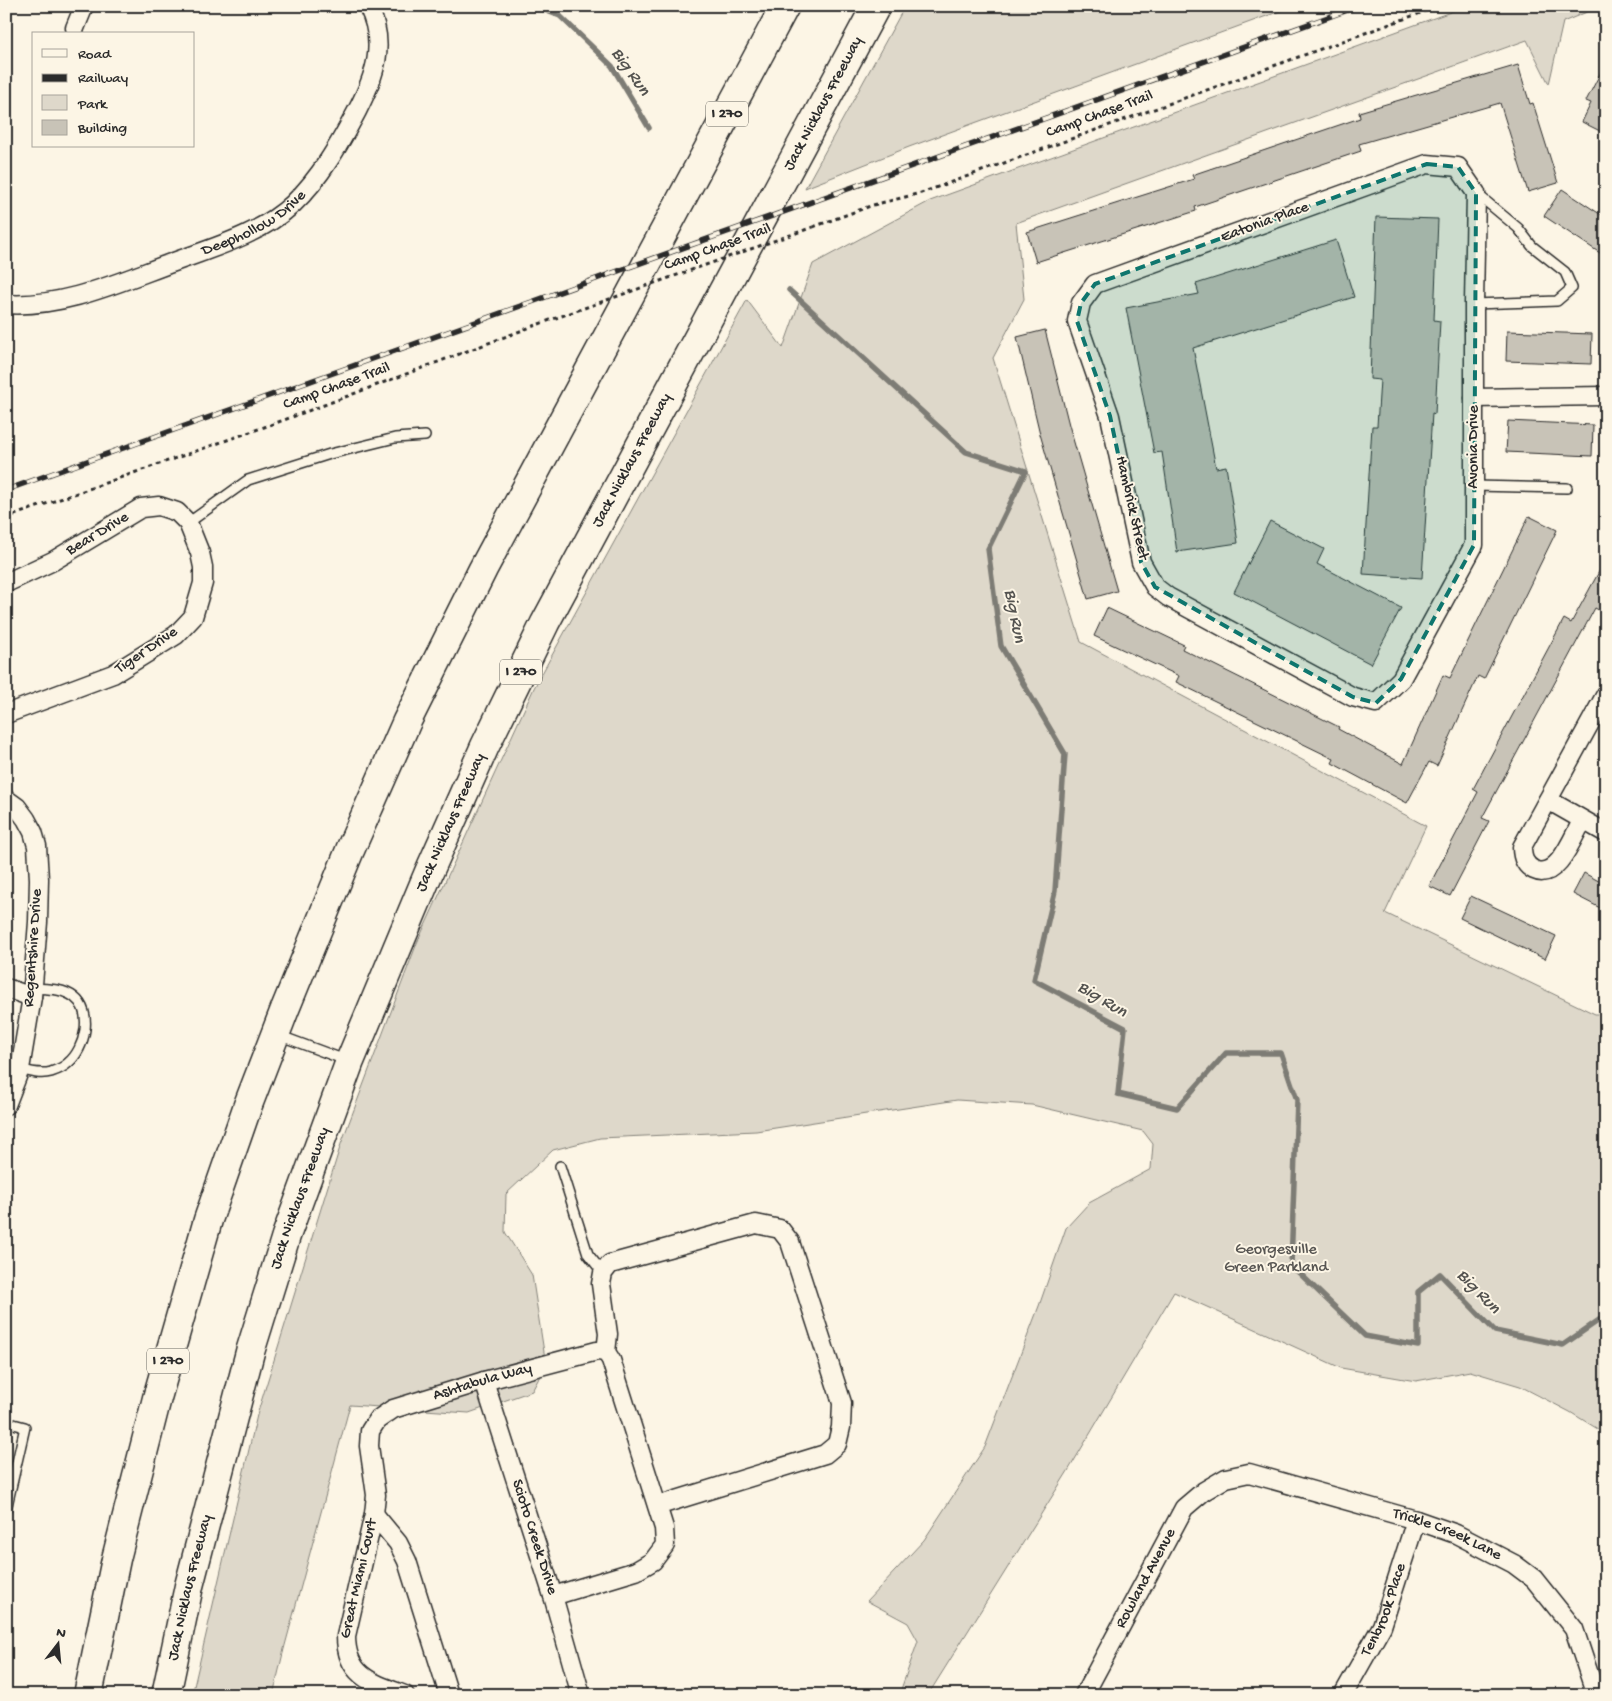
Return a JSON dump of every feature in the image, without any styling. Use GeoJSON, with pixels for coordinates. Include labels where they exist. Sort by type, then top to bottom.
{"type":"FeatureCollection","features":[{"type":"Feature","properties":{"kind":"highway","name":"I 270"},"geometry":{"type":"LineString","coordinates":[[88,1695],[116,1558],[157,1398],[208,1220],[275,1034],[350,850],[407,722],[453,628],[647,261],[785,6]]}},
{"type":"Feature","properties":{"kind":"highway","name":"Jack Nicklaus Freeway"},"geometry":{"type":"LineString","coordinates":[[166,1695],[189,1586],[250,1352],[286,1236],[350,1061],[429,872],[485,746],[545,623],[876,6]]}},
{"type":"Feature","properties":{"kind":"street"},"geometry":{"type":"LineString","coordinates":[[75,28],[84,6]]}},
{"type":"Feature","properties":{"kind":"street","name":"Deephollow Drive"},"geometry":{"type":"LineString","coordinates":[[6,304],[52,301],[96,290],[232,240],[263,226],[292,205],[316,180],[336,151],[369,88],[376,68],[378,47],[376,28],[369,9]]}},
{"type":"Feature","properties":{"kind":"street","name":"Eatonia Place"},"geometry":{"type":"LineString","coordinates":[[1081,303],[1095,284],[1428,164],[1458,166],[1476,193]]}},
{"type":"Feature","properties":{"kind":"street","name":"Avonia Drive"},"geometry":{"type":"LineString","coordinates":[[1376,703],[1401,679],[1474,545],[1476,193]]}},
{"type":"Feature","properties":{"kind":"street","name":"Hambrick Street"},"geometry":{"type":"LineString","coordinates":[[1081,303],[1077,321],[1110,416],[1141,562],[1155,586],[1168,598],[1353,697],[1376,703]]}},
{"type":"Feature","properties":{"kind":"street"},"geometry":{"type":"LineString","coordinates":[[1474,398],[1606,396]]}},
{"type":"Feature","properties":{"kind":"street","name":"Bear Drive"},"geometry":{"type":"LineString","coordinates":[[6,583],[53,560],[141,508],[159,506],[177,512],[188,523]]}},
{"type":"Feature","properties":{"kind":"street","name":"Tiger Drive"},"geometry":{"type":"LineString","coordinates":[[6,714],[113,674],[176,635],[193,617],[203,583],[200,553],[188,523]]}},
{"type":"Feature","properties":{"kind":"street"},"geometry":{"type":"LineString","coordinates":[[1582,821],[1558,864],[1549,871],[1538,872],[1528,867],[1522,858],[1522,847],[1606,694]]}},
{"type":"Feature","properties":{"kind":"street","name":"Regentshire Drive"},"geometry":{"type":"LineString","coordinates":[[6,799],[17,807],[26,819],[37,846],[39,878],[38,922],[32,992],[20,1069],[6,1105]]}},
{"type":"Feature","properties":{"kind":"street"},"geometry":{"type":"LineString","coordinates":[[1548,800],[1606,833]]}},
{"type":"Feature","properties":{"kind":"street"},"geometry":{"type":"LineString","coordinates":[[6,988],[32,992]]}},
{"type":"Feature","properties":{"kind":"street"},"geometry":{"type":"LineString","coordinates":[[553,1596],[636,1571],[653,1560],[665,1545],[664,1528],[658,1506],[611,1360],[606,1352],[608,1334],[601,1284],[603,1272],[610,1264],[756,1224],[780,1229],[790,1242],[842,1403],[841,1427],[837,1444],[825,1454],[658,1506]]}},
{"type":"Feature","properties":{"kind":"street","name":"Ashtabula Way"},"geometry":{"type":"LineString","coordinates":[[370,1431],[377,1420],[393,1409],[484,1381],[597,1351],[606,1352]]}},
{"type":"Feature","properties":{"kind":"street","name":"Scioto Creek Drive"},"geometry":{"type":"LineString","coordinates":[[484,1381],[553,1596],[578,1694]]}},
{"type":"Feature","properties":{"kind":"street","name":"Great Miami Court"},"geometry":{"type":"LineString","coordinates":[[370,1431],[369,1446],[376,1495],[374,1514],[346,1636],[346,1650],[350,1662],[356,1671],[381,1686],[405,1695]]}},
{"type":"Feature","properties":{"kind":"street","name":"Trickle Creek Lane"},"geometry":{"type":"LineString","coordinates":[[1226,1478],[1249,1473],[1416,1520],[1456,1534],[1514,1564],[1534,1579],[1574,1629],[1596,1695]]}},
{"type":"Feature","properties":{"kind":"street","name":"Rowland Avenue"},"geometry":{"type":"LineString","coordinates":[[1084,1695],[1184,1508],[1204,1491],[1226,1478]]}},
{"type":"Feature","properties":{"kind":"street"},"geometry":{"type":"LineString","coordinates":[[374,1514],[398,1543],[407,1561],[449,1695]]}},
{"type":"Feature","properties":{"kind":"street","name":"Tenbrook Place"},"geometry":{"type":"LineString","coordinates":[[1343,1695],[1382,1626],[1416,1520]]}},
{"type":"Feature","properties":{"kind":"lane"},"geometry":{"type":"LineString","coordinates":[[1474,304],[1557,301],[1572,288],[1565,272],[1532,246],[1512,222],[1476,193]]}},
{"type":"Feature","properties":{"kind":"lane"},"geometry":{"type":"LineString","coordinates":[[188,523],[248,480],[395,438],[425,436]]}},
{"type":"Feature","properties":{"kind":"lane"},"geometry":{"type":"LineString","coordinates":[[1474,486],[1566,488]]}},
{"type":"Feature","properties":{"kind":"lane"},"geometry":{"type":"LineString","coordinates":[[20,1069],[42,1074],[61,1068],[76,1053],[86,1030],[82,1006],[76,998],[56,990],[32,992]]}},
{"type":"Feature","properties":{"kind":"lane"},"geometry":{"type":"LineString","coordinates":[[275,1034],[350,1061]]}},
{"type":"Feature","properties":{"kind":"lane"},"geometry":{"type":"LineString","coordinates":[[560,1166],[588,1254],[603,1272]]}},
{"type":"Feature","properties":{"kind":"lane"},"geometry":{"type":"LineString","coordinates":[[6,1422],[25,1426],[7,1505]]}},
{"type":"Feature","properties":{"kind":"path","name":"Camp Chase Trail"},"geometry":{"type":"LineString","coordinates":[[6,518],[284,420],[540,324],[873,205],[930,190],[1440,6]]}},
{"type":"Feature","properties":{"kind":"highlighted area"},"geometry":{"type":"Polygon","coordinates":[[[1427,164],[1458,167],[1476,193],[1474,545],[1401,679],[1376,703],[1353,697],[1155,587],[1141,562],[1110,416],[1077,321],[1081,303],[1095,284],[1427,164]]]}},
{"type":"Feature","properties":{"kind":"green space"},"geometry":{"type":"Polygon","coordinates":[[[905,6],[1294,6],[909,147],[805,188],[905,6]]]}},
{"type":"Feature","properties":{"kind":"green space","name":"Georgesville Green Parkland"},"geometry":{"type":"Polygon","coordinates":[[[1467,6],[1601,6],[1563,22],[1549,84],[1527,40],[1016,223],[1024,299],[993,358],[1081,642],[1426,826],[1385,913],[1595,1014],[1606,1014],[1606,1434],[1570,1412],[1520,1386],[1470,1371],[1416,1381],[1341,1368],[1174,1292],[1068,1471],[928,1695],[899,1695],[918,1641],[908,1623],[867,1601],[924,1540],[985,1447],[1039,1306],[1066,1228],[1089,1203],[1151,1169],[1153,1144],[1143,1131],[1032,1105],[957,1100],[756,1131],[600,1138],[553,1150],[506,1194],[505,1232],[532,1275],[546,1365],[532,1391],[469,1413],[350,1405],[273,1695],[192,1695],[257,1415],[341,1144],[417,943],[534,688],[747,300],[783,348],[813,264],[930,201],[1467,6]]]}},
{"type":"Feature","properties":{"kind":"building"},"geometry":{"type":"Polygon","coordinates":[[[1606,62],[1606,134],[1582,122],[1591,103],[1586,101],[1606,62]]]}},
{"type":"Feature","properties":{"kind":"building"},"geometry":{"type":"Polygon","coordinates":[[[1518,65],[1530,104],[1533,103],[1558,183],[1528,192],[1500,103],[1359,144],[1361,151],[1195,207],[1196,211],[1036,262],[1027,232],[1194,179],[1192,175],[1360,118],[1359,112],[1518,65]]]}},
{"type":"Feature","properties":{"kind":"building"},"geometry":{"type":"Polygon","coordinates":[[[1562,189],[1606,218],[1606,257],[1544,216],[1562,189]]]}},
{"type":"Feature","properties":{"kind":"building"},"geometry":{"type":"Polygon","coordinates":[[[1376,217],[1438,219],[1434,320],[1440,321],[1435,414],[1432,413],[1422,578],[1363,574],[1372,426],[1377,426],[1380,380],[1370,379],[1376,217]]]}},
{"type":"Feature","properties":{"kind":"building"},"geometry":{"type":"Polygon","coordinates":[[[1336,240],[1354,297],[1193,348],[1216,468],[1226,466],[1238,543],[1177,552],[1162,452],[1154,453],[1126,308],[1199,294],[1196,284],[1336,240]]]}},
{"type":"Feature","properties":{"kind":"building"},"geometry":{"type":"Polygon","coordinates":[[[1045,330],[1069,425],[1117,591],[1088,599],[1040,434],[1017,337],[1045,330]]]}},
{"type":"Feature","properties":{"kind":"building"},"geometry":{"type":"Polygon","coordinates":[[[1507,331],[1592,334],[1591,364],[1506,361],[1507,331]]]}},
{"type":"Feature","properties":{"kind":"building"},"geometry":{"type":"Polygon","coordinates":[[[1508,421],[1593,425],[1592,456],[1506,452],[1508,421]]]}},
{"type":"Feature","properties":{"kind":"building"},"geometry":{"type":"Polygon","coordinates":[[[1529,516],[1557,530],[1484,679],[1478,676],[1437,766],[1429,762],[1407,803],[1332,763],[1334,759],[1176,682],[1179,676],[1094,636],[1107,608],[1184,645],[1182,649],[1339,727],[1338,729],[1403,764],[1443,675],[1450,678],[1529,516]]]}},
{"type":"Feature","properties":{"kind":"building"},"geometry":{"type":"Polygon","coordinates":[[[1270,521],[1324,549],[1317,564],[1401,608],[1371,664],[1234,592],[1270,521]]]}},
{"type":"Feature","properties":{"kind":"building"},"geometry":{"type":"Polygon","coordinates":[[[1606,559],[1606,614],[1595,608],[1482,818],[1489,821],[1450,896],[1429,886],[1478,792],[1473,789],[1564,619],[1571,623],[1606,559]]]}},
{"type":"Feature","properties":{"kind":"building"},"geometry":{"type":"Polygon","coordinates":[[[1584,873],[1606,885],[1606,911],[1573,894],[1584,873]]]}},
{"type":"Feature","properties":{"kind":"building"},"geometry":{"type":"Polygon","coordinates":[[[1471,896],[1556,936],[1545,959],[1460,918],[1471,896]]]}},
{"type":"Feature","properties":{"kind":"waterway","name":"Big Run"},"geometry":{"type":"LineString","coordinates":[[534,6],[560,16],[612,66],[649,128]]}},
{"type":"Feature","properties":{"kind":"waterway","name":"Big Run"},"geometry":{"type":"LineString","coordinates":[[789,290],[966,452],[1026,471],[988,549],[1001,646],[1065,754],[1055,891],[1034,980],[1125,1028],[1118,1094],[1177,1108],[1226,1053],[1281,1053],[1297,1100],[1291,1265],[1365,1336],[1418,1346],[1418,1292],[1440,1274],[1495,1331],[1563,1345],[1602,1318],[1606,1320]]}},
{"type":"Feature","properties":{"kind":"railway"},"geometry":{"type":"LineString","coordinates":[[6,490],[1359,6]]}}]}
